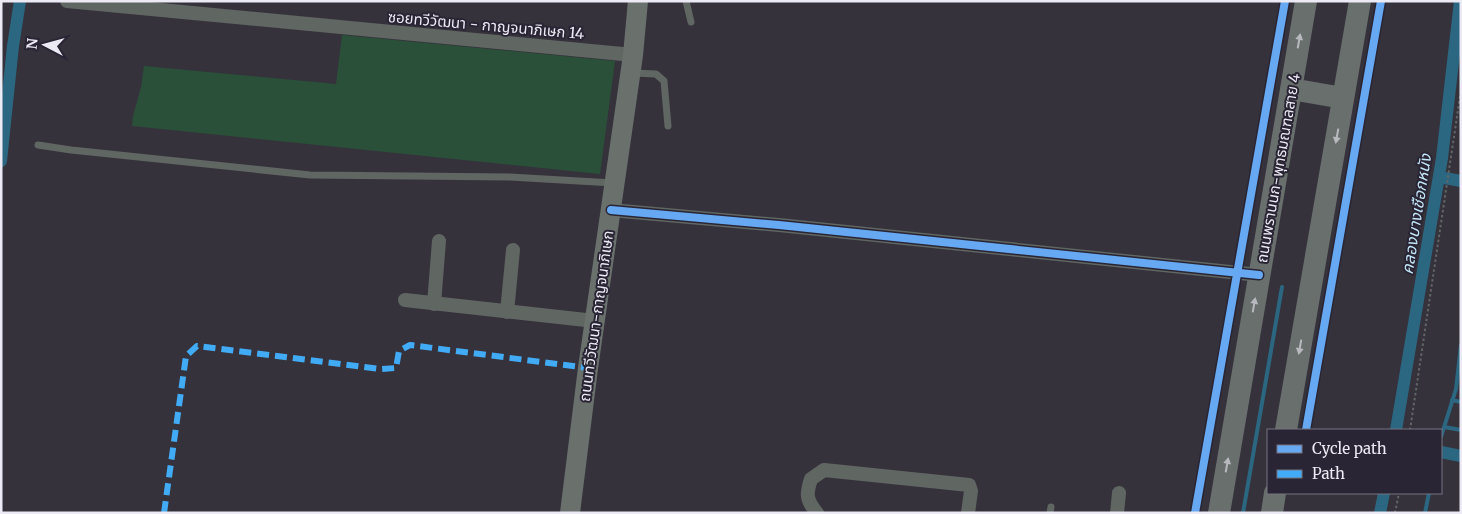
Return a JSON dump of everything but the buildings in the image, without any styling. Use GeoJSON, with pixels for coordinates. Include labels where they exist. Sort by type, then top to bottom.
{"type":"FeatureCollection","features":[{"type":"Feature","properties":{"kind":"main road","name":"ถนนพรานนก-พุทธมณฑลสาย 4"},"geometry":{"type":"LineString","coordinates":[[1218,513],[1306,1]]}},
{"type":"Feature","properties":{"kind":"main road"},"geometry":{"type":"LineString","coordinates":[[1286,429],[1360,1]]}},
{"type":"Feature","properties":{"kind":"main road"},"geometry":{"type":"LineString","coordinates":[[1291,89],[1343,98]]}},
{"type":"Feature","properties":{"kind":"main road"},"geometry":{"type":"LineString","coordinates":[[1272,513],[1275,494]]}},
{"type":"Feature","properties":{"kind":"street","name":"ซอยทวีวัฒนา - กาญจนาภิเษก 14"},"geometry":{"type":"LineString","coordinates":[[67,1],[632,64]]}},
{"type":"Feature","properties":{"kind":"street","name":"ถนนทวีวัฒนา-กาญจนาภิเษก"},"geometry":{"type":"LineString","coordinates":[[570,513],[632,64],[638,1]]}},
{"type":"Feature","properties":{"kind":"street"},"geometry":{"type":"LineString","coordinates":[[612,210],[780,225],[1259,275]]}},
{"type":"Feature","properties":{"kind":"street"},"geometry":{"type":"LineString","coordinates":[[434,304],[439,241]]}},
{"type":"Feature","properties":{"kind":"street"},"geometry":{"type":"LineString","coordinates":[[507,312],[513,250]]}},
{"type":"Feature","properties":{"kind":"street"},"geometry":{"type":"LineString","coordinates":[[405,300],[595,321]]}},
{"type":"Feature","properties":{"kind":"street"},"geometry":{"type":"LineString","coordinates":[[817,513],[810,505],[806,493],[811,479],[824,470],[969,485],[971,491],[968,513]]}},
{"type":"Feature","properties":{"kind":"street"},"geometry":{"type":"LineString","coordinates":[[1117,513],[1119,493]]}},
{"type":"Feature","properties":{"kind":"lane"},"geometry":{"type":"LineString","coordinates":[[686,1],[690,22]]}},
{"type":"Feature","properties":{"kind":"lane"},"geometry":{"type":"LineString","coordinates":[[632,64],[656,74],[664,82],[668,126]]}},
{"type":"Feature","properties":{"kind":"lane"},"geometry":{"type":"LineString","coordinates":[[38,144],[71,150],[310,175],[510,177],[615,183]]}},
{"type":"Feature","properties":{"kind":"path"},"geometry":{"type":"LineString","coordinates":[[1410,429],[1461,90]]}},
{"type":"Feature","properties":{"kind":"path"},"geometry":{"type":"LineString","coordinates":[[1395,513],[1399,494]]}},
{"type":"Feature","properties":{"kind":"green space"},"geometry":{"type":"Polygon","coordinates":[[[342,35],[615,61],[600,174],[132,126],[144,66],[336,84],[342,35]]]}},
{"type":"Feature","properties":{"kind":"waterway"},"geometry":{"type":"LineString","coordinates":[[1,161],[13,46],[20,1]]}},
{"type":"Feature","properties":{"kind":"waterway","name":"คลองบางเชือกหนัง"},"geometry":{"type":"LineString","coordinates":[[1396,429],[1442,158],[1460,1]]}},
{"type":"Feature","properties":{"kind":"waterway"},"geometry":{"type":"LineString","coordinates":[[1439,177],[1461,181]]}},
{"type":"Feature","properties":{"kind":"waterway"},"geometry":{"type":"LineString","coordinates":[[1243,513],[1282,287]]}},
{"type":"Feature","properties":{"kind":"waterway"},"geometry":{"type":"LineString","coordinates":[[1442,434],[1456,389],[1461,345]]}},
{"type":"Feature","properties":{"kind":"waterway"},"geometry":{"type":"LineString","coordinates":[[1452,400],[1461,402]]}},
{"type":"Feature","properties":{"kind":"waterway"},"geometry":{"type":"LineString","coordinates":[[1444,427],[1461,430]]}},
{"type":"Feature","properties":{"kind":"waterway"},"geometry":{"type":"LineString","coordinates":[[1442,452],[1461,456]]}},
{"type":"Feature","properties":{"kind":"waterway","name":"คลองบางเชือกหนัง"},"geometry":{"type":"LineString","coordinates":[[1380,513],[1384,494]]}},
{"type":"Feature","properties":{"kind":"waterway"},"geometry":{"type":"LineString","coordinates":[[1425,513],[1429,494]]}},
{"type":"Feature","properties":{"kind":"marked path"},"geometry":{"type":"LineString","coordinates":[[164,513],[186,356],[197,346],[381,369],[396,368],[399,351],[410,345],[588,368]]}},
{"type":"Feature","properties":{"kind":"cycle path"},"geometry":{"type":"LineString","coordinates":[[1195,513],[1285,1]]}},
{"type":"Feature","properties":{"kind":"cycle path"},"geometry":{"type":"LineString","coordinates":[[1306,429],[1381,1]]}},
{"type":"Feature","properties":{"kind":"cycle path"},"geometry":{"type":"LineString","coordinates":[[611,210],[779,225],[1259,275]]}}]}
